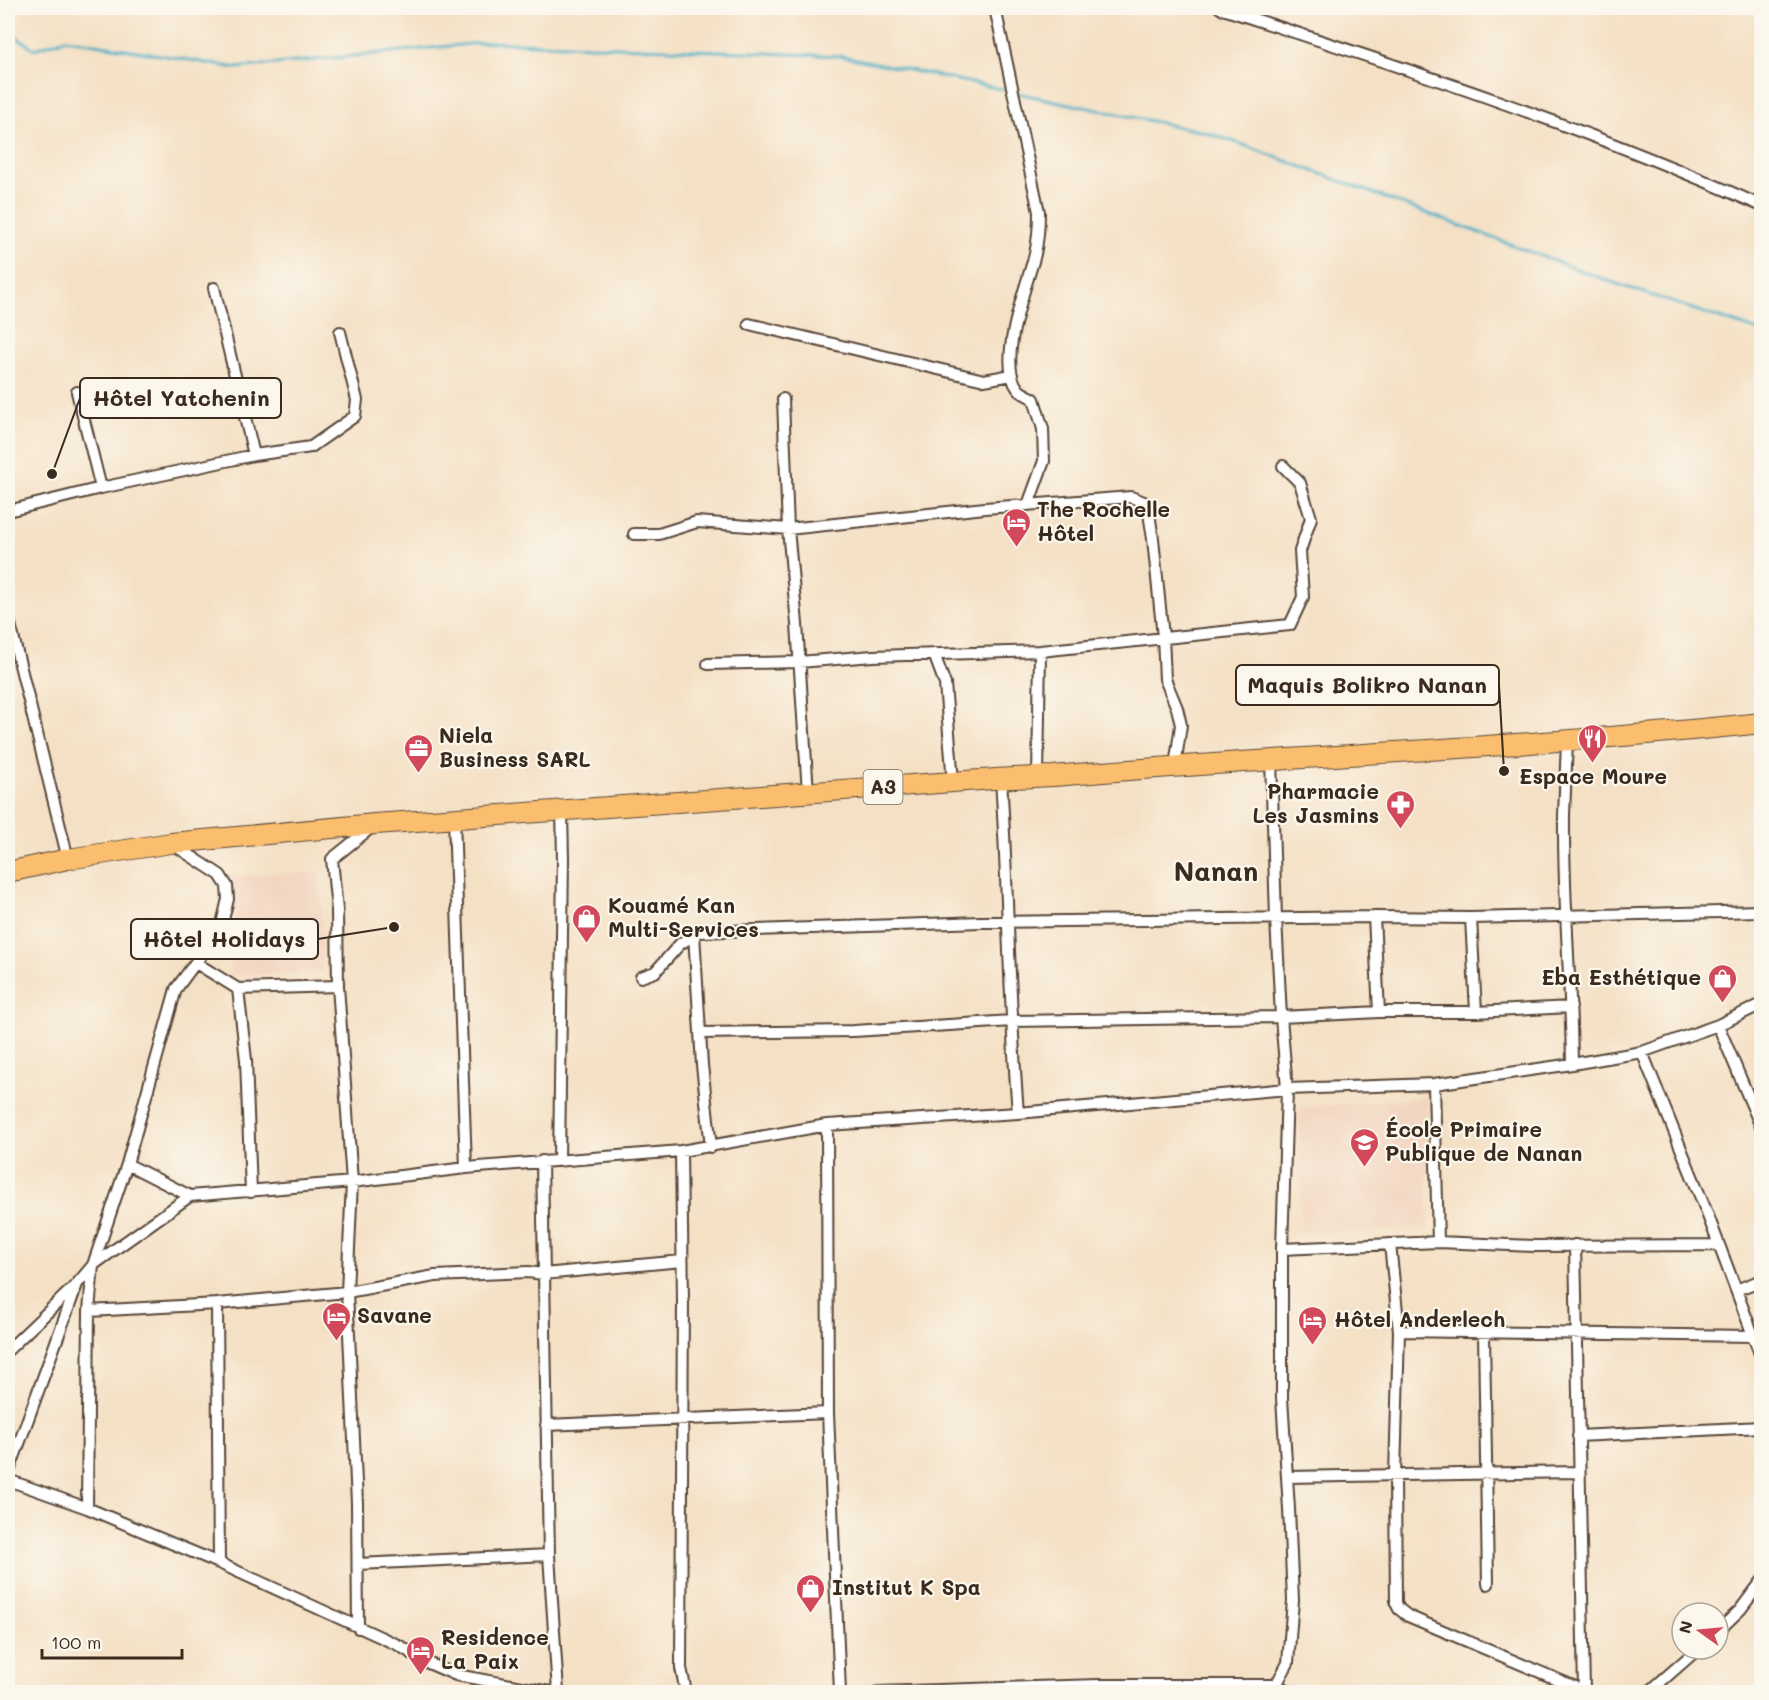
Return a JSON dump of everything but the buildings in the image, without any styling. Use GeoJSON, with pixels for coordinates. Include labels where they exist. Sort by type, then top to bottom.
{"type":"FeatureCollection","features":[{"type":"Feature","properties":{"kind":"highway","name":"A3"},"geometry":{"type":"LineString","coordinates":[[8,872],[68,859],[171,843],[375,824],[1000,778],[1568,741],[1761,723]]}},
{"type":"Feature","properties":{"kind":"street"},"geometry":{"type":"LineString","coordinates":[[995,8],[1039,212],[1039,230],[1035,251],[1010,351],[1012,375],[1018,390],[1034,399],[1043,429],[1044,461],[1028,505]]}},
{"type":"Feature","properties":{"kind":"street"},"geometry":{"type":"LineString","coordinates":[[1220,8],[1459,86],[1619,146],[1761,206]]}},
{"type":"Feature","properties":{"kind":"street"},"geometry":{"type":"LineString","coordinates":[[214,288],[254,455]]}},
{"type":"Feature","properties":{"kind":"street"},"geometry":{"type":"LineString","coordinates":[[749,324],[984,380],[1012,375]]}},
{"type":"Feature","properties":{"kind":"street"},"geometry":{"type":"LineString","coordinates":[[8,511],[254,455],[311,447],[356,416],[357,400],[340,332]]}},
{"type":"Feature","properties":{"kind":"street"},"geometry":{"type":"LineString","coordinates":[[77,392],[101,488]]}},
{"type":"Feature","properties":{"kind":"street"},"geometry":{"type":"LineString","coordinates":[[783,399],[788,529],[797,624],[807,793]]}},
{"type":"Feature","properties":{"kind":"street"},"geometry":{"type":"LineString","coordinates":[[708,664],[1040,651],[1290,625],[1303,597],[1300,551],[1311,518],[1300,483],[1283,466]]}},
{"type":"Feature","properties":{"kind":"street"},"geometry":{"type":"LineString","coordinates":[[634,534],[659,534],[698,522],[788,529],[1131,497],[1144,502],[1149,513],[1163,637],[1165,679],[1178,708],[1181,725],[1175,766]]}},
{"type":"Feature","properties":{"kind":"street"},"geometry":{"type":"LineString","coordinates":[[8,616],[68,859]]}},
{"type":"Feature","properties":{"kind":"street"},"geometry":{"type":"LineString","coordinates":[[1038,777],[1040,651]]}},
{"type":"Feature","properties":{"kind":"street"},"geometry":{"type":"LineString","coordinates":[[934,654],[945,684],[953,783]]}},
{"type":"Feature","properties":{"kind":"street"},"geometry":{"type":"LineString","coordinates":[[1568,741],[1564,816],[1572,1064]]}},
{"type":"Feature","properties":{"kind":"street"},"geometry":{"type":"LineString","coordinates":[[1271,760],[1276,918],[1287,1089],[1282,1249],[1282,1398],[1293,1600],[1288,1663],[1277,1689]]}},
{"type":"Feature","properties":{"kind":"street"},"geometry":{"type":"LineString","coordinates":[[1000,778],[1018,1113]]}},
{"type":"Feature","properties":{"kind":"street"},"geometry":{"type":"LineString","coordinates":[[559,1161],[563,860],[561,810]]}},
{"type":"Feature","properties":{"kind":"street"},"geometry":{"type":"LineString","coordinates":[[454,818],[466,1168]]}},
{"type":"Feature","properties":{"kind":"street"},"geometry":{"type":"LineString","coordinates":[[358,1628],[357,1503],[347,1292],[352,1182],[338,986],[337,910],[332,859],[375,824]]}},
{"type":"Feature","properties":{"kind":"street"},"geometry":{"type":"LineString","coordinates":[[87,1508],[89,1311],[93,1265],[127,1164],[176,989],[221,928],[228,899],[226,886],[220,875],[171,843]]}},
{"type":"Feature","properties":{"kind":"street"},"geometry":{"type":"LineString","coordinates":[[641,977],[656,972],[680,944],[698,932],[1009,922],[1374,917],[1471,918],[1761,911]]}},
{"type":"Feature","properties":{"kind":"street"},"geometry":{"type":"LineString","coordinates":[[1374,917],[1379,1012]]}},
{"type":"Feature","properties":{"kind":"street"},"geometry":{"type":"LineString","coordinates":[[1471,918],[1476,1012]]}},
{"type":"Feature","properties":{"kind":"street"},"geometry":{"type":"LineString","coordinates":[[694,934],[702,1065],[711,1147]]}},
{"type":"Feature","properties":{"kind":"street"},"geometry":{"type":"LineString","coordinates":[[196,963],[238,989],[338,986]]}},
{"type":"Feature","properties":{"kind":"street"},"geometry":{"type":"LineString","coordinates":[[238,989],[246,1059],[251,1192]]}},
{"type":"Feature","properties":{"kind":"street"},"geometry":{"type":"LineString","coordinates":[[127,1164],[190,1196],[352,1182],[542,1161],[681,1151],[827,1125],[1018,1113],[1287,1089],[1434,1084],[1642,1052],[1719,1025],[1761,1004]]}},
{"type":"Feature","properties":{"kind":"street"},"geometry":{"type":"LineString","coordinates":[[700,1033],[854,1031],[1012,1021],[1281,1017],[1571,1007]]}},
{"type":"Feature","properties":{"kind":"street"},"geometry":{"type":"LineString","coordinates":[[1719,1025],[1761,1129]]}},
{"type":"Feature","properties":{"kind":"street"},"geometry":{"type":"LineString","coordinates":[[1642,1052],[1719,1245],[1761,1359]]}},
{"type":"Feature","properties":{"kind":"street"},"geometry":{"type":"LineString","coordinates":[[1434,1084],[1438,1242]]}},
{"type":"Feature","properties":{"kind":"street"},"geometry":{"type":"LineString","coordinates":[[827,1125],[828,1413],[840,1692]]}},
{"type":"Feature","properties":{"kind":"street"},"geometry":{"type":"LineString","coordinates":[[681,1151],[681,1668],[686,1692]]}},
{"type":"Feature","properties":{"kind":"street"},"geometry":{"type":"LineString","coordinates":[[542,1161],[549,1555],[558,1692]]}},
{"type":"Feature","properties":{"kind":"street"},"geometry":{"type":"LineString","coordinates":[[8,1350],[77,1284],[93,1265],[190,1196]]}},
{"type":"Feature","properties":{"kind":"street"},"geometry":{"type":"LineString","coordinates":[[1282,1249],[1438,1242],[1719,1245]]}},
{"type":"Feature","properties":{"kind":"street"},"geometry":{"type":"LineString","coordinates":[[1390,1244],[1399,1330],[1395,1476],[1396,1604],[1408,1616],[1586,1692],[1575,1245]]}},
{"type":"Feature","properties":{"kind":"street"},"geometry":{"type":"LineString","coordinates":[[89,1311],[217,1304],[347,1292],[435,1276],[528,1272],[543,1274],[682,1261]]}},
{"type":"Feature","properties":{"kind":"street"},"geometry":{"type":"LineString","coordinates":[[1736,1290],[1761,1280]]}},
{"type":"Feature","properties":{"kind":"street"},"geometry":{"type":"LineString","coordinates":[[8,1474],[77,1284]]}},
{"type":"Feature","properties":{"kind":"street"},"geometry":{"type":"LineString","coordinates":[[217,1304],[219,1563]]}},
{"type":"Feature","properties":{"kind":"street"},"geometry":{"type":"LineString","coordinates":[[1399,1330],[1753,1336]]}},
{"type":"Feature","properties":{"kind":"street"},"geometry":{"type":"LineString","coordinates":[[1485,1333],[1488,1584]]}},
{"type":"Feature","properties":{"kind":"street"},"geometry":{"type":"LineString","coordinates":[[546,1425],[828,1413]]}},
{"type":"Feature","properties":{"kind":"street"},"geometry":{"type":"LineString","coordinates":[[1578,1436],[1761,1427]]}},
{"type":"Feature","properties":{"kind":"street"},"geometry":{"type":"LineString","coordinates":[[1287,1477],[1579,1472]]}},
{"type":"Feature","properties":{"kind":"street"},"geometry":{"type":"LineString","coordinates":[[8,1480],[87,1508],[219,1563],[400,1646],[426,1662],[456,1675],[527,1691],[550,1692]]}},
{"type":"Feature","properties":{"kind":"street"},"geometry":{"type":"LineString","coordinates":[[357,1564],[549,1555]]}},
{"type":"Feature","properties":{"kind":"street"},"geometry":{"type":"LineString","coordinates":[[1730,1619],[1761,1584]]}},
{"type":"Feature","properties":{"kind":"street"},"geometry":{"type":"LineString","coordinates":[[1649,1692],[1684,1661]]}},
{"type":"Feature","properties":{"kind":"street"},"geometry":{"type":"LineString","coordinates":[[878,1692],[1277,1689],[1291,1692]]}},
{"type":"Feature","properties":{"kind":"shaded area"},"geometry":{"type":"Polygon","coordinates":[[[320,872],[323,972],[230,976],[227,876],[320,872]]]}},
{"type":"Feature","properties":{"kind":"shaded area","name":"École Primaire Publique de Nanan"},"geometry":{"type":"Polygon","coordinates":[[[1427,1097],[1428,1228],[1301,1234],[1299,1108],[1427,1097]]]}},
{"type":"Feature","properties":{"kind":"waterway"},"geometry":{"type":"LineString","coordinates":[[8,31],[34,49],[66,39],[236,68],[489,42],[842,56],[1011,91]]}},
{"type":"Feature","properties":{"kind":"waterway"},"geometry":{"type":"LineString","coordinates":[[1017,93],[1204,132],[1617,284],[1762,332]]}},
{"type":"Feature","properties":{"kind":"place","name":"Hôtel Yatchenin"},"geometry":{"type":"Point","coordinates":[52,474]}},
{"type":"Feature","properties":{"kind":"place","name":"The Rochelle Hôtel"},"geometry":{"type":"Point","coordinates":[1016,548]}},
{"type":"Feature","properties":{"kind":"place","name":"Espace Moure"},"geometry":{"type":"Point","coordinates":[1593,764]}},
{"type":"Feature","properties":{"kind":"place","name":"Maquis Bolikro Nanan"},"geometry":{"type":"Point","coordinates":[1504,771]}},
{"type":"Feature","properties":{"kind":"place","name":"Niela Business SARL"},"geometry":{"type":"Point","coordinates":[418,774]}},
{"type":"Feature","properties":{"kind":"place","name":"Pharmacie Les Jasmins"},"geometry":{"type":"Point","coordinates":[1400,830]}},
{"type":"Feature","properties":{"kind":"place","name":"Hôtel Holidays"},"geometry":{"type":"Point","coordinates":[394,927]}},
{"type":"Feature","properties":{"kind":"place","name":"Kouamé Kan Multi-Services"},"geometry":{"type":"Point","coordinates":[587,944]}},
{"type":"Feature","properties":{"kind":"place","name":"Eba Esthétique"},"geometry":{"type":"Point","coordinates":[1722,1004]}},
{"type":"Feature","properties":{"kind":"place","name":"École Primaire Publique de Nanan"},"geometry":{"type":"Point","coordinates":[1364,1168]}},
{"type":"Feature","properties":{"kind":"place","name":"Savane"},"geometry":{"type":"Point","coordinates":[336,1342]}},
{"type":"Feature","properties":{"kind":"place","name":"Hôtel Anderlech"},"geometry":{"type":"Point","coordinates":[1313,1346]}},
{"type":"Feature","properties":{"kind":"place","name":"Institut K Spa"},"geometry":{"type":"Point","coordinates":[811,1614]}},
{"type":"Feature","properties":{"kind":"place","name":"Residence La Paix"},"geometry":{"type":"Point","coordinates":[420,1676]}},
{"type":"Feature","properties":{"kind":"district","name":"Nanan"},"geometry":{"type":"Point","coordinates":[1216,872]}}]}
